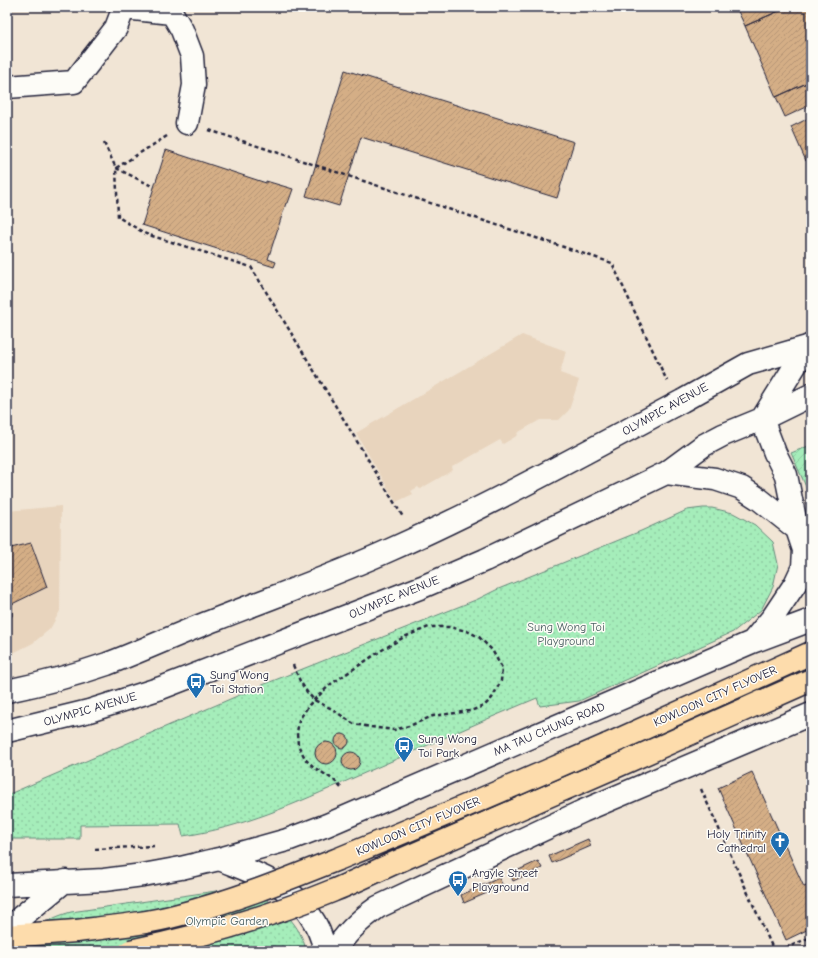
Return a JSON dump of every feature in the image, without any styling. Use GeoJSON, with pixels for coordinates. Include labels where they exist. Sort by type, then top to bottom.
{"type":"FeatureCollection","features":[{"type":"Feature","properties":{"kind":"main road"},"geometry":{"type":"LineString","coordinates":[[7,87],[74,82],[116,28],[124,7],[171,10],[182,30],[192,56],[194,85],[187,123]]}},
{"type":"Feature","properties":{"kind":"main road"},"geometry":{"type":"LineString","coordinates":[[752,642],[773,617],[795,584],[803,568],[804,550],[797,529],[786,475],[775,453],[762,419],[809,346]]}},
{"type":"Feature","properties":{"kind":"main road","name":"OLYMPIC AVENUE"},"geometry":{"type":"LineString","coordinates":[[7,691],[33,686],[106,664],[288,592],[391,549],[467,514],[531,481],[682,401],[748,364],[809,346]]}},
{"type":"Feature","properties":{"kind":"main road","name":"OLYMPIC AVENUE"},"geometry":{"type":"LineString","coordinates":[[7,731],[89,711],[161,688],[422,587],[484,560],[666,473],[704,445],[811,395]]}},
{"type":"Feature","properties":{"kind":"main road"},"geometry":{"type":"LineString","coordinates":[[666,473],[715,479],[742,488],[759,499],[797,529]]}},
{"type":"Feature","properties":{"kind":"main road","name":"MA TAU CHUNG ROAD"},"geometry":{"type":"LineString","coordinates":[[7,885],[104,880],[143,875],[219,859],[287,840],[326,825],[752,642],[811,620]]}},
{"type":"Feature","properties":{"kind":"main road","name":"KOWLOON CITY FLYOVER"},"geometry":{"type":"LineString","coordinates":[[7,936],[119,926],[176,916],[221,903],[389,838],[607,746],[811,653]]}},
{"type":"Feature","properties":{"kind":"main road","name":"KOWLOON CITY FLYOVER"},"geometry":{"type":"LineString","coordinates":[[130,951],[230,927],[319,896],[616,767],[811,680]]}},
{"type":"Feature","properties":{"kind":"main road"},"geometry":{"type":"LineString","coordinates":[[335,951],[348,932],[378,906],[583,811],[811,714]]}},
{"type":"Feature","properties":{"kind":"main road"},"geometry":{"type":"LineString","coordinates":[[219,859],[278,885],[293,896],[306,909],[316,925],[325,951]]}},
{"type":"Feature","properties":{"kind":"main road"},"geometry":{"type":"LineString","coordinates":[[7,933],[21,917],[65,882]]}},
{"type":"Feature","properties":{"kind":"path"},"geometry":{"type":"LineString","coordinates":[[116,168],[187,123],[612,263],[668,383]]}},
{"type":"Feature","properties":{"kind":"path"},"geometry":{"type":"LineString","coordinates":[[104,143],[116,168],[118,217],[146,234],[251,267],[404,519]]}},
{"type":"Feature","properties":{"kind":"path"},"geometry":{"type":"LineString","coordinates":[[116,168],[154,187]]}},
{"type":"Feature","properties":{"kind":"path"},"geometry":{"type":"LineString","coordinates":[[294,665],[300,681],[314,700],[332,709],[354,724],[394,730],[410,726],[433,716],[470,712],[484,706],[492,698],[501,681],[502,668],[492,650],[480,637],[467,631],[448,627],[429,627],[404,637],[332,684],[314,700],[309,705],[299,720],[297,734],[298,745],[306,760],[315,768],[334,780],[342,789]]}},
{"type":"Feature","properties":{"kind":"path"},"geometry":{"type":"LineString","coordinates":[[701,789],[774,951]]}},
{"type":"Feature","properties":{"kind":"path"},"geometry":{"type":"LineString","coordinates":[[95,849],[154,846]]}},
{"type":"Feature","properties":{"kind":"path"},"geometry":{"type":"LineString","coordinates":[[779,951],[811,937]]}},
{"type":"Feature","properties":{"kind":"shaded area"},"geometry":{"type":"Polygon","coordinates":[[[522,335],[566,351],[560,373],[579,380],[569,410],[559,420],[540,420],[517,433],[518,435],[503,444],[500,440],[452,467],[453,470],[420,489],[418,487],[411,491],[413,494],[396,502],[356,433],[522,335]]]}},
{"type":"Feature","properties":{"kind":"shaded area"},"geometry":{"type":"Polygon","coordinates":[[[61,506],[60,611],[50,629],[33,643],[7,656],[7,511],[61,506]]]}},
{"type":"Feature","properties":{"kind":"green space"},"geometry":{"type":"Polygon","coordinates":[[[811,445],[811,498],[791,453],[811,445]]]}},
{"type":"Feature","properties":{"kind":"green space","name":"Sung Wong Toi Playground"},"geometry":{"type":"Polygon","coordinates":[[[712,508],[733,513],[755,525],[773,542],[778,564],[773,587],[761,610],[733,632],[579,701],[540,706],[537,698],[269,814],[227,827],[183,836],[180,824],[80,825],[80,839],[7,839],[7,795],[265,684],[478,599],[496,590],[641,531],[687,510],[712,508]]]}},
{"type":"Feature","properties":{"kind":"green space","name":"Olympic Garden"},"geometry":{"type":"Polygon","coordinates":[[[223,890],[254,894],[272,903],[288,916],[294,924],[304,942],[306,951],[18,951],[28,937],[40,926],[54,918],[71,912],[223,890]]]}},
{"type":"Feature","properties":{"kind":"building"},"geometry":{"type":"Polygon","coordinates":[[[736,7],[788,7],[745,26],[736,7]]]}},
{"type":"Feature","properties":{"kind":"building"},"geometry":{"type":"Polygon","coordinates":[[[788,7],[811,7],[811,81],[776,97],[745,26],[788,7]]]}},
{"type":"Feature","properties":{"kind":"building"},"geometry":{"type":"Polygon","coordinates":[[[345,70],[574,142],[557,198],[361,137],[339,206],[306,196],[345,70]]]}},
{"type":"Feature","properties":{"kind":"building"},"geometry":{"type":"Polygon","coordinates":[[[811,81],[811,105],[785,117],[776,97],[811,81]]]}},
{"type":"Feature","properties":{"kind":"building"},"geometry":{"type":"Polygon","coordinates":[[[811,117],[811,159],[806,161],[791,127],[811,117]]]}},
{"type":"Feature","properties":{"kind":"building"},"geometry":{"type":"Polygon","coordinates":[[[166,150],[266,183],[266,181],[293,189],[288,203],[286,203],[268,259],[276,262],[274,267],[142,225],[166,150]]]}},
{"type":"Feature","properties":{"kind":"building"},"geometry":{"type":"Polygon","coordinates":[[[31,543],[47,587],[12,604],[12,616],[7,620],[7,549],[31,543]]]}},
{"type":"Feature","properties":{"kind":"building"},"geometry":{"type":"Polygon","coordinates":[[[342,734],[347,736],[349,741],[347,746],[342,748],[337,746],[335,741],[337,736],[342,734]]]}},
{"type":"Feature","properties":{"kind":"building"},"geometry":{"type":"Polygon","coordinates":[[[326,742],[334,745],[337,753],[334,761],[326,764],[318,761],[315,753],[318,745],[326,742]]]}},
{"type":"Feature","properties":{"kind":"building"},"geometry":{"type":"Polygon","coordinates":[[[351,752],[357,755],[360,761],[357,767],[351,770],[345,767],[342,761],[345,755],[351,752]]]}},
{"type":"Feature","properties":{"kind":"building"},"geometry":{"type":"Polygon","coordinates":[[[752,772],[804,887],[811,884],[811,928],[786,940],[718,788],[752,772]]]}},
{"type":"Feature","properties":{"kind":"building"},"geometry":{"type":"Polygon","coordinates":[[[588,839],[591,846],[552,863],[549,856],[588,839]]]}},
{"type":"Feature","properties":{"kind":"building"},"geometry":{"type":"Polygon","coordinates":[[[538,861],[542,868],[513,881],[510,874],[538,861]]]}},
{"type":"Feature","properties":{"kind":"building"},"geometry":{"type":"Polygon","coordinates":[[[499,878],[503,886],[464,903],[461,895],[499,878]]]}},
{"type":"Feature","properties":{"kind":"building"},"geometry":{"type":"Polygon","coordinates":[[[811,944],[811,951],[796,951],[811,944]]]}},
{"type":"Feature","properties":{"kind":"place","name":"Sung Wong Toi Station"},"geometry":{"type":"Point","coordinates":[196,699]}},
{"type":"Feature","properties":{"kind":"place","name":"Sung Wong Toi Park"},"geometry":{"type":"Point","coordinates":[404,763]}},
{"type":"Feature","properties":{"kind":"place","name":"Holy Trinity Cathedral"},"geometry":{"type":"Point","coordinates":[780,858]}},
{"type":"Feature","properties":{"kind":"place","name":"Argyle Street Playground"},"geometry":{"type":"Point","coordinates":[458,897]}}]}
